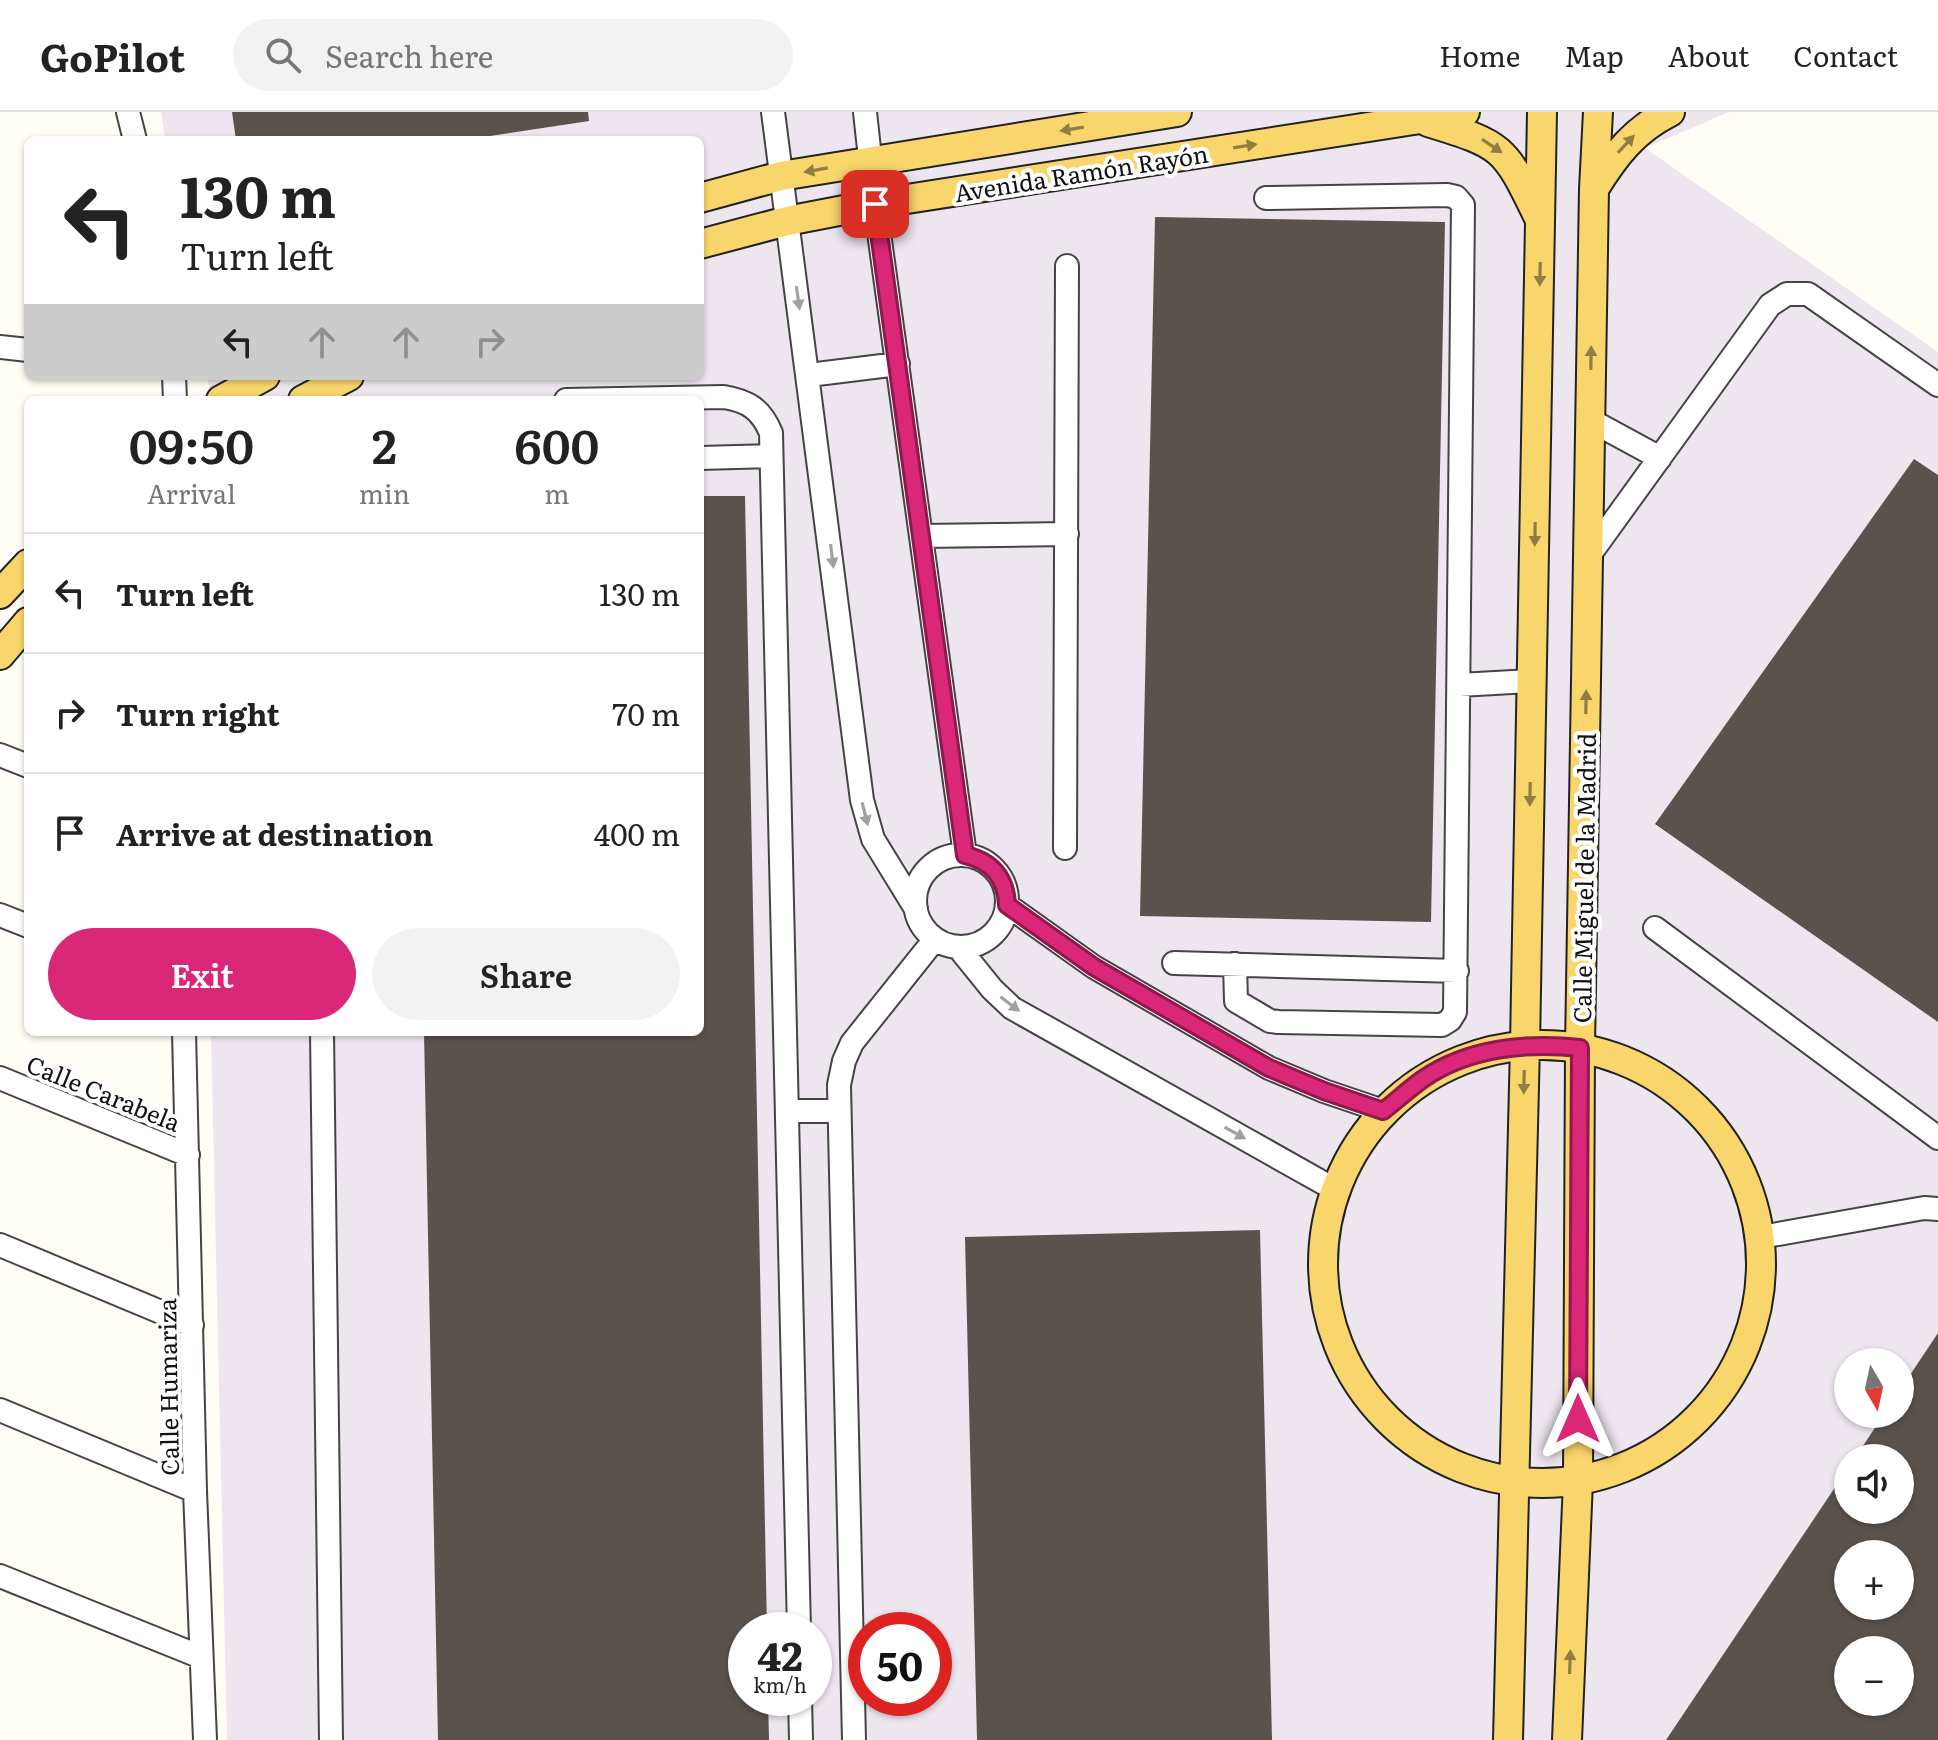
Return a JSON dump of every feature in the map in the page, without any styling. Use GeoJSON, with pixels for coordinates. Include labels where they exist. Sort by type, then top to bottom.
{"type":"FeatureCollection","features":[{"type":"Feature","properties":{"kind":"main road","name":"Avenida Ramón Rayón"},"geometry":{"type":"LineString","coordinates":[[704,197],[781,176],[1177,112]]}},
{"type":"Feature","properties":{"kind":"main road","name":"Avenida Ramón Rayón"},"geometry":{"type":"LineString","coordinates":[[704,243],[787,221],[875,204],[1465,112]]}},
{"type":"Feature","properties":{"kind":"main road"},"geometry":{"type":"LineString","coordinates":[[1508,1740],[1525,1045],[1542,112]]}},
{"type":"Feature","properties":{"kind":"main road","name":"Calle Miguel de la Madrid"},"geometry":{"type":"LineString","coordinates":[[1567,1740],[1578,1481],[1580,1048],[1594,189],[1598,112]]}},
{"type":"Feature","properties":{"kind":"main road"},"geometry":{"type":"LineString","coordinates":[[1594,189],[1625,143],[1670,112]]}},
{"type":"Feature","properties":{"kind":"main road"},"geometry":{"type":"LineString","coordinates":[[1420,119],[1471,134],[1501,151],[1512,164],[1541,221]]}},
{"type":"Feature","properties":{"kind":"main road"},"geometry":{"type":"LineString","coordinates":[[228,396],[258,380]]}},
{"type":"Feature","properties":{"kind":"main road"},"geometry":{"type":"LineString","coordinates":[[311,396],[341,380]]}},
{"type":"Feature","properties":{"kind":"main road"},"geometry":{"type":"LineString","coordinates":[[0,594],[24,568]]}},
{"type":"Feature","properties":{"kind":"main road"},"geometry":{"type":"LineString","coordinates":[[0,655],[24,627]]}},
{"type":"Feature","properties":{"kind":"main road"},"geometry":{"type":"LineString","coordinates":[[1525,1045],[1580,1048],[1634,1064],[1681,1094],[1720,1134],[1747,1183],[1761,1237],[1760,1293],[1746,1347],[1718,1396],[1679,1436],[1631,1465],[1578,1481],[1547,1484],[1515,1482],[1451,1465],[1394,1429],[1352,1377],[1326,1315],[1321,1248],[1334,1189],[1356,1145],[1383,1111],[1425,1078],[1473,1055],[1525,1045]]}},
{"type":"Feature","properties":{"kind":"street"},"geometry":{"type":"LineString","coordinates":[[128,112],[134,136]]}},
{"type":"Feature","properties":{"kind":"street"},"geometry":{"type":"LineString","coordinates":[[773,112],[865,819],[873,839],[926,931],[935,939],[958,947],[969,946],[991,936],[1005,917],[1007,905],[1003,881],[997,872],[977,858],[965,855],[953,856],[931,866],[918,885],[916,909]]}},
{"type":"Feature","properties":{"kind":"street"},"geometry":{"type":"LineString","coordinates":[[865,112],[965,855]]}},
{"type":"Feature","properties":{"kind":"street"},"geometry":{"type":"LineString","coordinates":[[1235,964],[1236,1001],[1270,1021],[1442,1025],[1455,1012],[1463,205],[1456,197],[1447,195],[1266,198]]}},
{"type":"Feature","properties":{"kind":"street"},"geometry":{"type":"LineString","coordinates":[[1065,848],[1067,266]]}},
{"type":"Feature","properties":{"kind":"street"},"geometry":{"type":"LineString","coordinates":[[1588,557],[1770,305],[1787,294],[1808,294],[1938,385]]}},
{"type":"Feature","properties":{"kind":"street"},"geometry":{"type":"LineString","coordinates":[[0,347],[24,350]]}},
{"type":"Feature","properties":{"kind":"street"},"geometry":{"type":"LineString","coordinates":[[809,375],[898,364]]}},
{"type":"Feature","properties":{"kind":"street"},"geometry":{"type":"LineString","coordinates":[[704,397],[743,400],[765,417],[771,433],[799,1612]]}},
{"type":"Feature","properties":{"kind":"street"},"geometry":{"type":"LineString","coordinates":[[1590,420],[1660,458]]}},
{"type":"Feature","properties":{"kind":"street"},"geometry":{"type":"LineString","coordinates":[[704,458],[771,456]]}},
{"type":"Feature","properties":{"kind":"street"},"geometry":{"type":"LineString","coordinates":[[921,536],[1067,534]]}},
{"type":"Feature","properties":{"kind":"street"},"geometry":{"type":"LineString","coordinates":[[1459,685],[1532,681]]}},
{"type":"Feature","properties":{"kind":"street"},"geometry":{"type":"LineString","coordinates":[[0,755],[24,764]]}},
{"type":"Feature","properties":{"kind":"street"},"geometry":{"type":"LineString","coordinates":[[1007,905],[1094,967],[1269,1068],[1383,1111]]}},
{"type":"Feature","properties":{"kind":"street"},"geometry":{"type":"LineString","coordinates":[[0,915],[24,924]]}},
{"type":"Feature","properties":{"kind":"street"},"geometry":{"type":"LineString","coordinates":[[1655,928],[1938,1138]]}},
{"type":"Feature","properties":{"kind":"street"},"geometry":{"type":"LineString","coordinates":[[854,1740],[839,1085],[852,1043],[935,939]]}},
{"type":"Feature","properties":{"kind":"street"},"geometry":{"type":"LineString","coordinates":[[958,947],[1012,1008],[1334,1189]]}},
{"type":"Feature","properties":{"kind":"street"},"geometry":{"type":"LineString","coordinates":[[1174,963],[1457,971]]}},
{"type":"Feature","properties":{"kind":"street","name":"Calle Humariza"},"geometry":{"type":"LineString","coordinates":[[184,1036],[195,1491],[205,1740]]}},
{"type":"Feature","properties":{"kind":"street"},"geometry":{"type":"LineString","coordinates":[[322,1036],[331,1740]]}},
{"type":"Feature","properties":{"kind":"street","name":"Calle Carabela"},"geometry":{"type":"LineString","coordinates":[[0,1078],[188,1155]]}},
{"type":"Feature","properties":{"kind":"street"},"geometry":{"type":"LineString","coordinates":[[787,1111],[839,1111]]}},
{"type":"Feature","properties":{"kind":"street"},"geometry":{"type":"LineString","coordinates":[[1761,1237],[1924,1208],[1938,1209]]}},
{"type":"Feature","properties":{"kind":"street"},"geometry":{"type":"LineString","coordinates":[[0,1245],[192,1325]]}},
{"type":"Feature","properties":{"kind":"street"},"geometry":{"type":"LineString","coordinates":[[0,1410],[195,1491]]}},
{"type":"Feature","properties":{"kind":"street"},"geometry":{"type":"LineString","coordinates":[[0,1576],[201,1657]]}},
{"type":"Feature","properties":{"kind":"street"},"geometry":{"type":"LineString","coordinates":[[800,1716],[801,1740]]}},
{"type":"Feature","properties":{"kind":"shaded area"},"geometry":{"type":"Polygon","coordinates":[[[161,112],[1729,112],[1645,148],[1938,352],[1938,1740],[227,1740],[211,1036],[704,1036],[704,396],[211,396],[208,380],[704,380],[704,136],[164,136],[161,112]]]}},
{"type":"Feature","properties":{"kind":"building"},"geometry":{"type":"Polygon","coordinates":[[[232,112],[588,112],[589,121],[490,136],[235,136],[232,112]]]}},
{"type":"Feature","properties":{"kind":"building"},"geometry":{"type":"Polygon","coordinates":[[[1155,217],[1445,222],[1431,922],[1140,916],[1155,217]]]}},
{"type":"Feature","properties":{"kind":"building"},"geometry":{"type":"Polygon","coordinates":[[[1914,459],[1938,475],[1938,1022],[1655,824],[1914,459]]]}},
{"type":"Feature","properties":{"kind":"building"},"geometry":{"type":"Polygon","coordinates":[[[704,496],[745,496],[767,1612],[728,1612],[728,1716],[768,1716],[769,1740],[438,1740],[424,1036],[704,1036],[704,496]]]}},
{"type":"Feature","properties":{"kind":"building"},"geometry":{"type":"Polygon","coordinates":[[[1260,1230],[1272,1740],[977,1740],[965,1237],[1260,1230]]]}},
{"type":"Feature","properties":{"kind":"building"},"geometry":{"type":"Polygon","coordinates":[[[1938,1333],[1938,1740],[1666,1740],[1834,1489],[1834,1524],[1914,1524],[1914,1444],[1864,1444],[1875,1428],[1914,1428],[1914,1369],[1938,1333]]]}},
{"type":"Feature","properties":{"kind":"route"},"geometry":{"type":"LineString","coordinates":[[875,204],[965,855],[988,863],[997,872],[1007,893],[1007,905],[1094,967],[1269,1068],[1383,1111],[1425,1078],[1473,1055],[1525,1045],[1580,1048],[1578,1419]]}}]}
